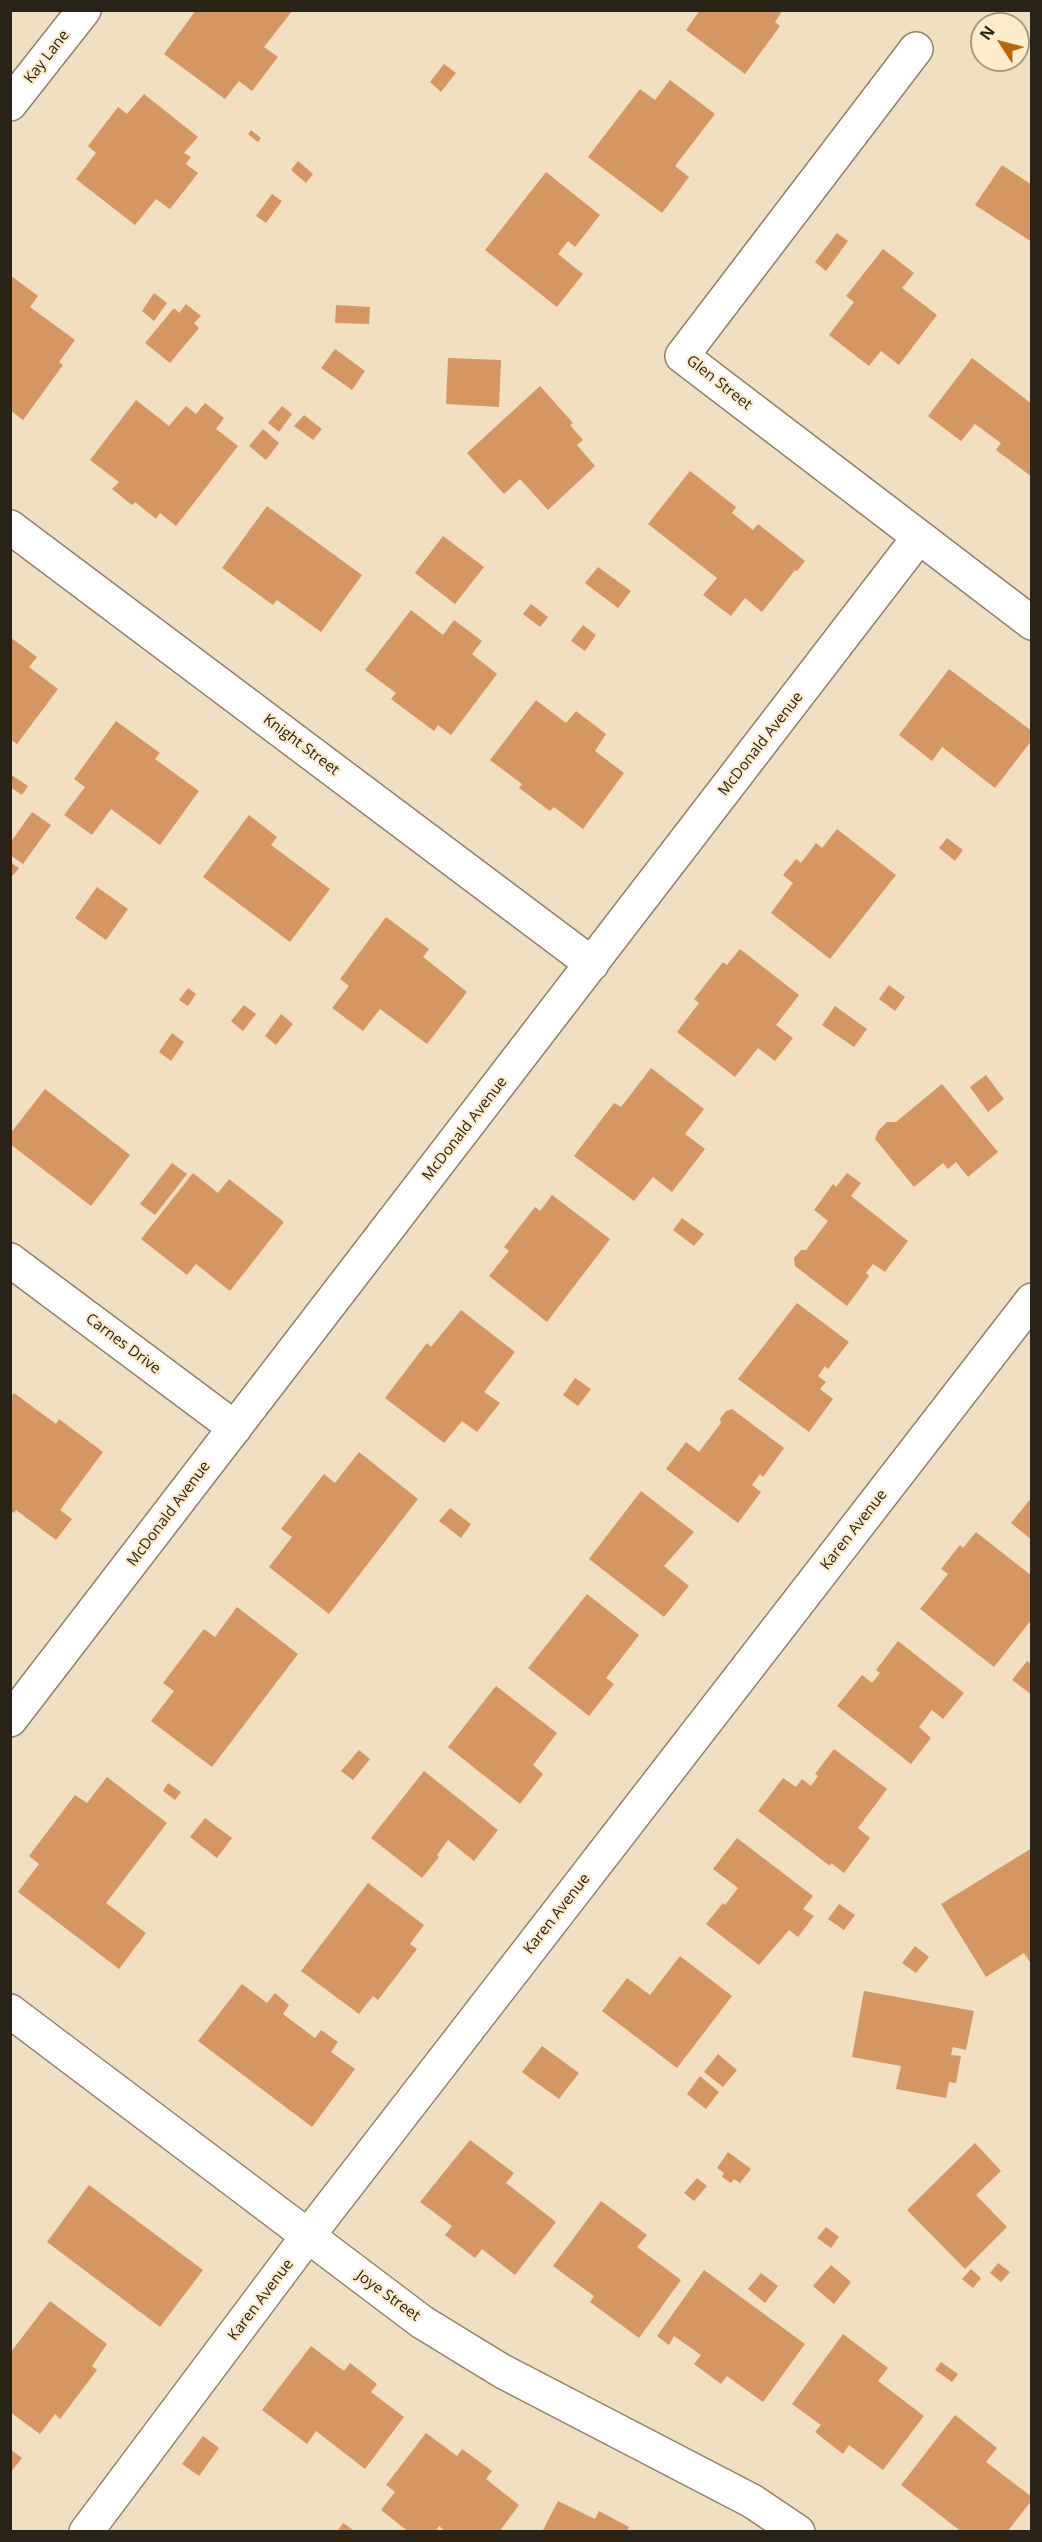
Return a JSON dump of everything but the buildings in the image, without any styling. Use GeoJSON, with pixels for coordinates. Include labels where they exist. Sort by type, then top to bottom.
{"type":"FeatureCollection","features":[{"type":"Feature","properties":{"kind":"street","name":"Kay Lane"},"geometry":{"type":"LineString","coordinates":[[10,104],[84,10]]}},
{"type":"Feature","properties":{"kind":"street","name":"Glen Street"},"geometry":{"type":"LineString","coordinates":[[916,49],[682,356],[1032,623]]}},
{"type":"Feature","properties":{"kind":"street","name":"Knight Street"},"geometry":{"type":"LineString","coordinates":[[10,527],[592,964]]}},
{"type":"Feature","properties":{"kind":"street","name":"McDonald Avenue"},"geometry":{"type":"LineString","coordinates":[[10,1720],[920,537]]}},
{"type":"Feature","properties":{"kind":"street","name":"Carnes Drive"},"geometry":{"type":"LineString","coordinates":[[10,1260],[235,1428]]}},
{"type":"Feature","properties":{"kind":"street","name":"Karen Avenue"},"geometry":{"type":"LineString","coordinates":[[86,2532],[307,2237],[1032,1300]]}},
{"type":"Feature","properties":{"kind":"street","name":"Joye Street"},"geometry":{"type":"LineString","coordinates":[[10,2011],[422,2322],[502,2371],[752,2501],[798,2532]]}}]}
